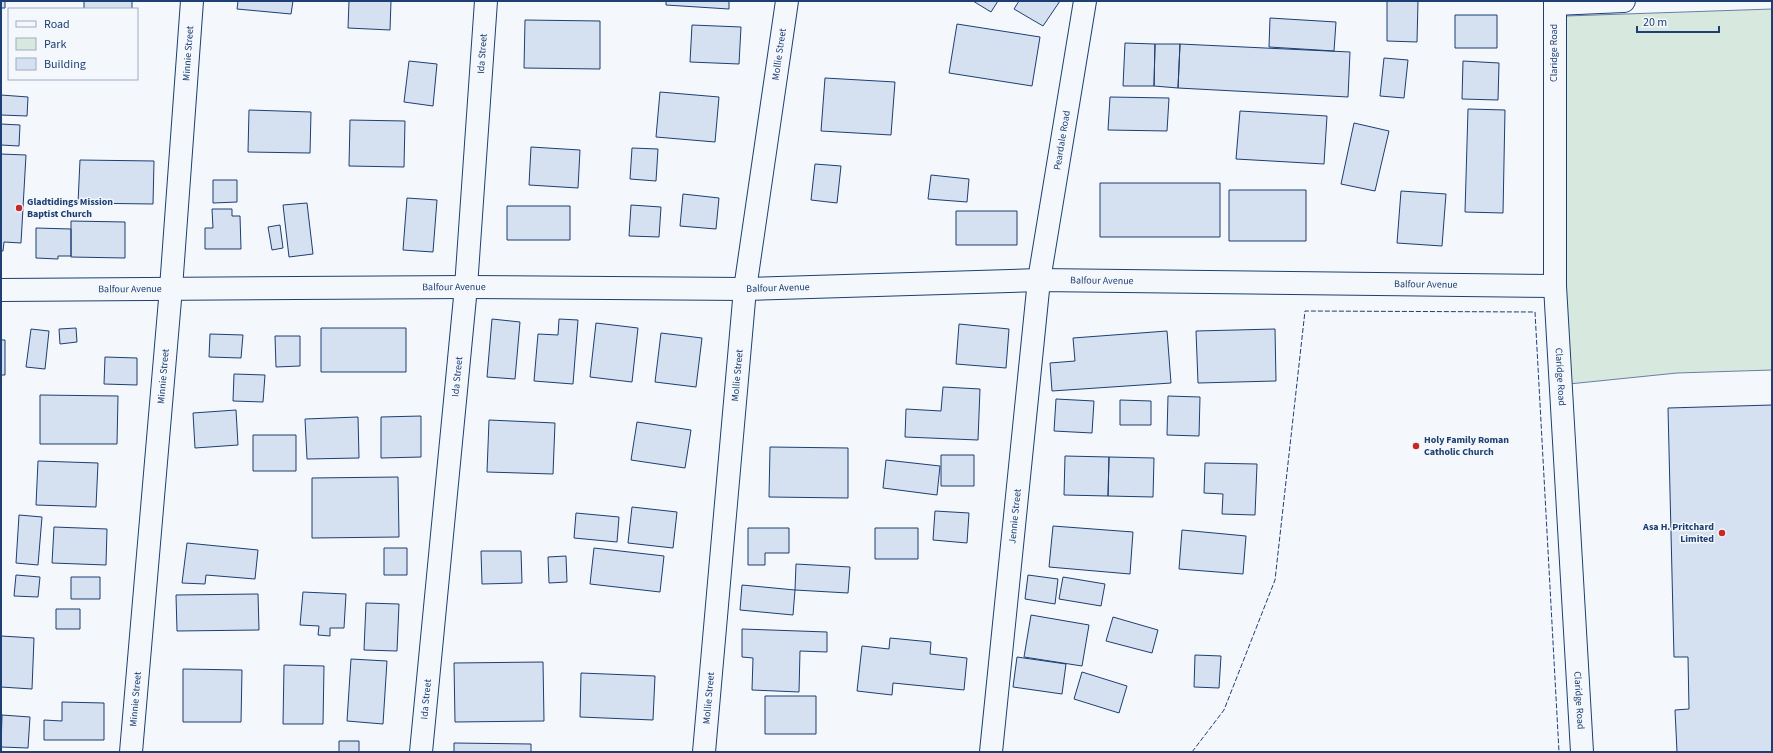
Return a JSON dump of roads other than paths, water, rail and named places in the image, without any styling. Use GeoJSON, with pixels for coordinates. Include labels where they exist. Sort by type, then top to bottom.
{"type":"FeatureCollection","features":[{"type":"Feature","properties":{"kind":"street","name":"Minnie Street"},"geometry":{"type":"LineString","coordinates":[[131,752],[171,288],[192,1]]}},
{"type":"Feature","properties":{"kind":"street","name":"Ida Street"},"geometry":{"type":"LineString","coordinates":[[421,752],[466,287],[486,1]]}},
{"type":"Feature","properties":{"kind":"street","name":"Mollie Street"},"geometry":{"type":"LineString","coordinates":[[704,752],[745,289],[787,1]]}},
{"type":"Feature","properties":{"kind":"street","name":"Peardale Road"},"geometry":{"type":"LineString","coordinates":[[1039,280],[1085,1]]}},
{"type":"Feature","properties":{"kind":"street"},"geometry":{"type":"LineString","coordinates":[[1555,3],[1624,1]]}},
{"type":"Feature","properties":{"kind":"street","name":"Claridge Road"},"geometry":{"type":"LineString","coordinates":[[1555,3],[1555,286],[1582,752]]}},
{"type":"Feature","properties":{"kind":"street","name":"Balfour Avenue"},"geometry":{"type":"LineString","coordinates":[[1,290],[466,287],[745,289],[1039,280],[1555,286]]}},
{"type":"Feature","properties":{"kind":"street","name":"Jennie Street"},"geometry":{"type":"LineString","coordinates":[[991,752],[1039,280]]}},
{"type":"Feature","properties":{"kind":"place","name":"Gladtidings Mission Baptist Church"},"geometry":{"type":"Point","coordinates":[19,208]}},
{"type":"Feature","properties":{"kind":"place","name":"Holy Family Roman Catholic Church"},"geometry":{"type":"Point","coordinates":[1416,446]}},
{"type":"Feature","properties":{"kind":"place","name":"Asa H. Pritchard Limited"},"geometry":{"type":"Point","coordinates":[1722,533]}}]}
